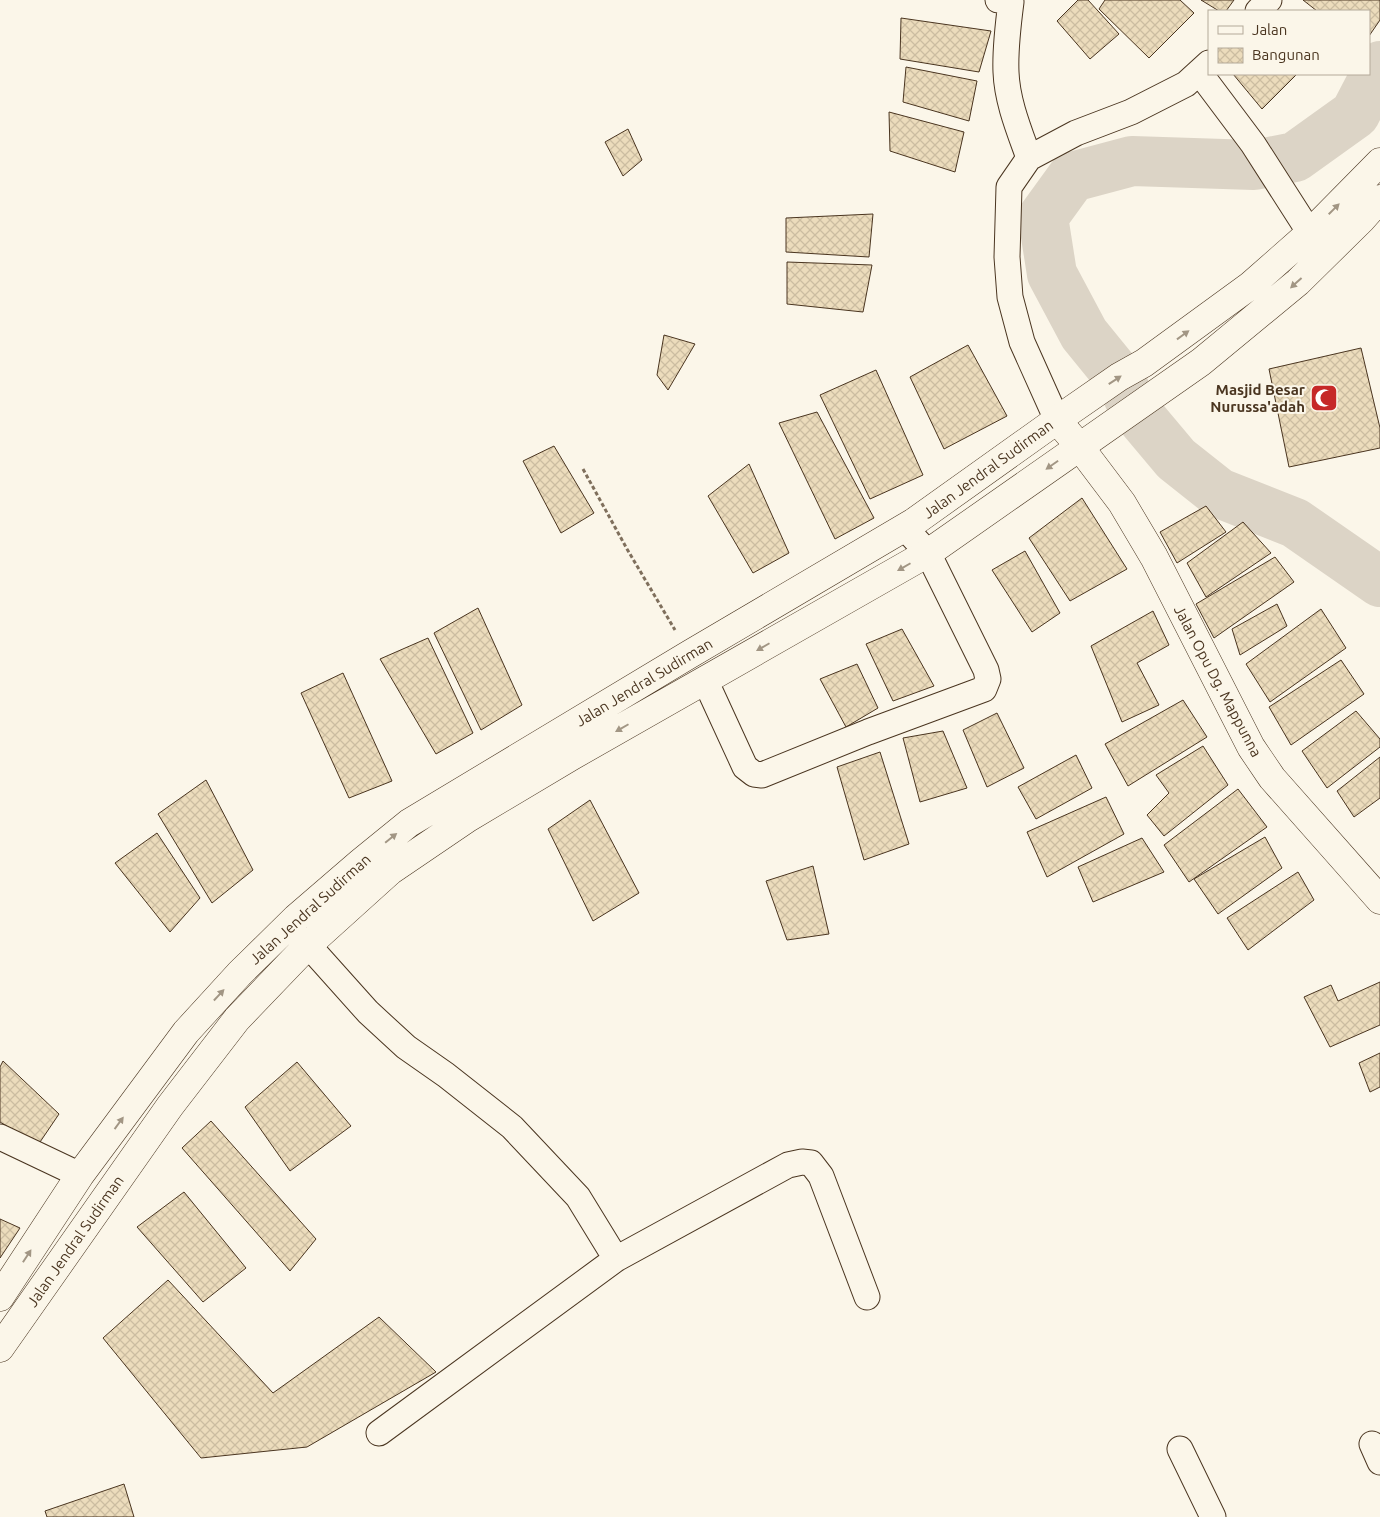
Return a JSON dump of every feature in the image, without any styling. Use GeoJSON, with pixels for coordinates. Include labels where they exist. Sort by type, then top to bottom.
{"type":"FeatureCollection","features":[{"type":"Feature","properties":{"kind":"main road","name":"Jalan Jendral Sudirman"},"geometry":{"type":"LineString","coordinates":[[0,1348],[165,1114],[237,1018],[308,945],[390,871],[468,818],[572,756],[928,553],[1201,362],[1298,282],[1319,242],[1380,162]]}},
{"type":"Feature","properties":{"kind":"main road","name":"Jalan Jendral Sudirman"},"geometry":{"type":"LineString","coordinates":[[0,1297],[80,1175],[186,1032],[240,973],[296,918],[410,823],[690,654],[904,528],[1119,377],[1144,363],[1251,285],[1319,242],[1380,199]]}},
{"type":"Feature","properties":{"kind":"main road","name":"Jalan Opu Dg. Mappunna"},"geometry":{"type":"LineString","coordinates":[[1057,420],[1080,446],[1122,502],[1154,557],[1246,739],[1261,763],[1272,778],[1380,900]]}},
{"type":"Feature","properties":{"kind":"street"},"geometry":{"type":"LineString","coordinates":[[1259,10],[1268,0]]}},
{"type":"Feature","properties":{"kind":"street"},"geometry":{"type":"LineString","coordinates":[[1006,1],[1006,73],[1010,98],[1029,158]]}},
{"type":"Feature","properties":{"kind":"street"},"geometry":{"type":"LineString","coordinates":[[1057,420],[1022,342],[1010,297],[1007,257],[1009,187],[1029,158],[1076,133],[1131,112],[1186,84],[1204,67]]}},
{"type":"Feature","properties":{"kind":"street"},"geometry":{"type":"LineString","coordinates":[[1209,75],[1319,242]]}},
{"type":"Feature","properties":{"kind":"street"},"geometry":{"type":"LineString","coordinates":[[705,680],[746,767],[754,774],[762,775],[868,732],[984,689],[988,679],[986,670],[928,553],[904,528]]}},
{"type":"Feature","properties":{"kind":"street"},"geometry":{"type":"LineString","coordinates":[[308,945],[368,1012],[406,1047],[512,1127],[578,1198],[616,1259]]}},
{"type":"Feature","properties":{"kind":"street"},"geometry":{"type":"LineString","coordinates":[[0,1137],[80,1175]]}},
{"type":"Feature","properties":{"kind":"street"},"geometry":{"type":"LineString","coordinates":[[379,1433],[616,1259],[788,1165],[802,1162],[811,1163],[821,1176],[867,1297]]}},
{"type":"Feature","properties":{"kind":"street"},"geometry":{"type":"LineString","coordinates":[[1180,1449],[1213,1517]]}},
{"type":"Feature","properties":{"kind":"path"},"geometry":{"type":"LineString","coordinates":[[583,469],[627,549],[690,654]]}},
{"type":"Feature","properties":{"kind":"building"},"geometry":{"type":"Polygon","coordinates":[[[1078,0],[1088,0],[1119,34],[1090,59],[1057,21],[1078,0]]]}},
{"type":"Feature","properties":{"kind":"building"},"geometry":{"type":"Polygon","coordinates":[[[1105,0],[1180,0],[1194,13],[1149,58],[1099,9],[1105,0]]]}},
{"type":"Feature","properties":{"kind":"building"},"geometry":{"type":"Polygon","coordinates":[[[1201,0],[1234,0],[1227,10],[1217,10],[1201,0]]]}},
{"type":"Feature","properties":{"kind":"building"},"geometry":{"type":"Polygon","coordinates":[[[1303,0],[1380,0],[1380,20],[1370,35],[1370,10],[1316,10],[1303,0]]]}},
{"type":"Feature","properties":{"kind":"building"},"geometry":{"type":"Polygon","coordinates":[[[901,18],[991,31],[979,72],[900,59],[901,18]]]}},
{"type":"Feature","properties":{"kind":"building"},"geometry":{"type":"Polygon","coordinates":[[[906,67],[977,81],[969,121],[903,102],[906,67]]]}},
{"type":"Feature","properties":{"kind":"building"},"geometry":{"type":"Polygon","coordinates":[[[1234,75],[1296,75],[1262,109],[1234,75]]]}},
{"type":"Feature","properties":{"kind":"building"},"geometry":{"type":"Polygon","coordinates":[[[889,112],[964,132],[955,172],[890,151],[889,112]]]}},
{"type":"Feature","properties":{"kind":"building"},"geometry":{"type":"Polygon","coordinates":[[[628,129],[642,160],[623,176],[605,142],[628,129]]]}},
{"type":"Feature","properties":{"kind":"building"},"geometry":{"type":"Polygon","coordinates":[[[873,214],[869,257],[786,252],[786,218],[873,214]]]}},
{"type":"Feature","properties":{"kind":"building"},"geometry":{"type":"Polygon","coordinates":[[[787,262],[872,265],[863,312],[787,304],[787,262]]]}},
{"type":"Feature","properties":{"kind":"building"},"geometry":{"type":"Polygon","coordinates":[[[664,335],[695,344],[668,390],[657,375],[664,335]]]}},
{"type":"Feature","properties":{"kind":"building"},"geometry":{"type":"Polygon","coordinates":[[[968,345],[1007,416],[944,449],[910,377],[968,345]]]}},
{"type":"Feature","properties":{"kind":"building","name":"Masjid Besar Nurussa'adah"},"geometry":{"type":"Polygon","coordinates":[[[1361,348],[1380,428],[1380,448],[1289,467],[1269,369],[1361,348]]]}},
{"type":"Feature","properties":{"kind":"building"},"geometry":{"type":"Polygon","coordinates":[[[876,370],[923,475],[870,499],[820,395],[876,370]]]}},
{"type":"Feature","properties":{"kind":"building"},"geometry":{"type":"Polygon","coordinates":[[[817,412],[874,518],[835,539],[779,423],[817,412]]]}},
{"type":"Feature","properties":{"kind":"building"},"geometry":{"type":"Polygon","coordinates":[[[554,446],[594,513],[561,533],[523,461],[554,446]]]}},
{"type":"Feature","properties":{"kind":"building"},"geometry":{"type":"Polygon","coordinates":[[[749,464],[789,553],[753,573],[708,496],[749,464]]]}},
{"type":"Feature","properties":{"kind":"building"},"geometry":{"type":"Polygon","coordinates":[[[1082,498],[1127,569],[1070,601],[1029,538],[1082,498]]]}},
{"type":"Feature","properties":{"kind":"building"},"geometry":{"type":"Polygon","coordinates":[[[1206,506],[1226,532],[1177,563],[1160,532],[1206,506]]]}},
{"type":"Feature","properties":{"kind":"building"},"geometry":{"type":"Polygon","coordinates":[[[1243,522],[1271,553],[1206,597],[1187,563],[1243,522]]]}},
{"type":"Feature","properties":{"kind":"building"},"geometry":{"type":"Polygon","coordinates":[[[1025,551],[1060,613],[1032,632],[992,570],[1025,551]]]}},
{"type":"Feature","properties":{"kind":"building"},"geometry":{"type":"Polygon","coordinates":[[[1275,557],[1294,582],[1214,638],[1196,604],[1275,557]]]}},
{"type":"Feature","properties":{"kind":"building"},"geometry":{"type":"Polygon","coordinates":[[[1277,604],[1287,626],[1240,655],[1232,629],[1277,604]]]}},
{"type":"Feature","properties":{"kind":"building"},"geometry":{"type":"Polygon","coordinates":[[[478,608],[522,705],[481,730],[434,633],[478,608]]]}},
{"type":"Feature","properties":{"kind":"building"},"geometry":{"type":"Polygon","coordinates":[[[1321,609],[1346,648],[1270,702],[1246,664],[1321,609]]]}},
{"type":"Feature","properties":{"kind":"building"},"geometry":{"type":"Polygon","coordinates":[[[1153,611],[1169,645],[1137,663],[1159,705],[1122,722],[1091,646],[1153,611]]]}},
{"type":"Feature","properties":{"kind":"building"},"geometry":{"type":"Polygon","coordinates":[[[902,629],[934,686],[893,701],[866,644],[902,629]]]}},
{"type":"Feature","properties":{"kind":"building"},"geometry":{"type":"Polygon","coordinates":[[[428,638],[473,733],[436,754],[380,659],[428,638]]]}},
{"type":"Feature","properties":{"kind":"building"},"geometry":{"type":"Polygon","coordinates":[[[1341,660],[1364,694],[1291,745],[1269,707],[1341,660]]]}},
{"type":"Feature","properties":{"kind":"building"},"geometry":{"type":"Polygon","coordinates":[[[857,664],[878,708],[846,727],[820,679],[857,664]]]}},
{"type":"Feature","properties":{"kind":"building"},"geometry":{"type":"Polygon","coordinates":[[[343,673],[392,781],[349,798],[301,693],[343,673]]]}},
{"type":"Feature","properties":{"kind":"building"},"geometry":{"type":"Polygon","coordinates":[[[1183,700],[1207,737],[1128,786],[1105,744],[1183,700]]]}},
{"type":"Feature","properties":{"kind":"building"},"geometry":{"type":"Polygon","coordinates":[[[1356,711],[1380,739],[1380,747],[1327,788],[1302,751],[1356,711]]]}},
{"type":"Feature","properties":{"kind":"building"},"geometry":{"type":"Polygon","coordinates":[[[997,713],[1024,768],[987,787],[963,730],[997,713]]]}},
{"type":"Feature","properties":{"kind":"building"},"geometry":{"type":"Polygon","coordinates":[[[943,731],[967,788],[920,802],[903,738],[943,731]]]}},
{"type":"Feature","properties":{"kind":"building"},"geometry":{"type":"Polygon","coordinates":[[[1203,746],[1228,785],[1164,836],[1147,815],[1169,793],[1156,775],[1203,746]]]}},
{"type":"Feature","properties":{"kind":"building"},"geometry":{"type":"Polygon","coordinates":[[[880,752],[909,844],[864,860],[837,767],[880,752]]]}},
{"type":"Feature","properties":{"kind":"building"},"geometry":{"type":"Polygon","coordinates":[[[1076,755],[1092,788],[1036,819],[1018,787],[1076,755]]]}},
{"type":"Feature","properties":{"kind":"building"},"geometry":{"type":"Polygon","coordinates":[[[1380,757],[1380,798],[1354,817],[1337,791],[1380,757]]]}},
{"type":"Feature","properties":{"kind":"building"},"geometry":{"type":"Polygon","coordinates":[[[206,780],[253,870],[212,903],[158,814],[206,780]]]}},
{"type":"Feature","properties":{"kind":"building"},"geometry":{"type":"Polygon","coordinates":[[[1238,789],[1267,827],[1189,882],[1164,845],[1238,789]]]}},
{"type":"Feature","properties":{"kind":"building"},"geometry":{"type":"Polygon","coordinates":[[[1106,797],[1124,834],[1047,877],[1027,832],[1106,797]]]}},
{"type":"Feature","properties":{"kind":"building"},"geometry":{"type":"Polygon","coordinates":[[[590,800],[639,893],[593,921],[548,829],[590,800]]]}},
{"type":"Feature","properties":{"kind":"building"},"geometry":{"type":"Polygon","coordinates":[[[157,833],[200,898],[170,932],[115,863],[157,833]]]}},
{"type":"Feature","properties":{"kind":"building"},"geometry":{"type":"Polygon","coordinates":[[[1265,837],[1282,868],[1218,914],[1194,879],[1265,837]]]}},
{"type":"Feature","properties":{"kind":"building"},"geometry":{"type":"Polygon","coordinates":[[[1142,838],[1164,872],[1093,902],[1078,867],[1142,838]]]}},
{"type":"Feature","properties":{"kind":"building"},"geometry":{"type":"Polygon","coordinates":[[[813,866],[829,934],[787,940],[766,881],[813,866]]]}},
{"type":"Feature","properties":{"kind":"building"},"geometry":{"type":"Polygon","coordinates":[[[1298,872],[1314,900],[1248,950],[1227,918],[1298,872]]]}},
{"type":"Feature","properties":{"kind":"building"},"geometry":{"type":"Polygon","coordinates":[[[1380,982],[1380,1025],[1330,1047],[1304,997],[1331,985],[1338,1001],[1380,982]]]}},
{"type":"Feature","properties":{"kind":"building"},"geometry":{"type":"Polygon","coordinates":[[[1380,1053],[1380,1087],[1370,1092],[1359,1063],[1380,1053]]]}},
{"type":"Feature","properties":{"kind":"building"},"geometry":{"type":"Polygon","coordinates":[[[3,1061],[59,1114],[38,1145],[0,1122],[0,1067],[3,1061]]]}},
{"type":"Feature","properties":{"kind":"building"},"geometry":{"type":"Polygon","coordinates":[[[297,1062],[351,1126],[290,1171],[245,1107],[297,1062]]]}},
{"type":"Feature","properties":{"kind":"building"},"geometry":{"type":"Polygon","coordinates":[[[211,1121],[316,1239],[290,1271],[182,1148],[211,1121]]]}},
{"type":"Feature","properties":{"kind":"building"},"geometry":{"type":"Polygon","coordinates":[[[184,1192],[246,1268],[203,1302],[137,1227],[184,1192]]]}},
{"type":"Feature","properties":{"kind":"building"},"geometry":{"type":"Polygon","coordinates":[[[0,1219],[20,1228],[0,1258],[0,1219]]]}},
{"type":"Feature","properties":{"kind":"building"},"geometry":{"type":"Polygon","coordinates":[[[168,1280],[273,1393],[379,1317],[436,1372],[307,1447],[201,1458],[103,1338],[168,1280]]]}},
{"type":"Feature","properties":{"kind":"building"},"geometry":{"type":"Polygon","coordinates":[[[124,1484],[134,1517],[47,1517],[45,1511],[124,1484]]]}},
{"type":"Feature","properties":{"kind":"waterway"},"geometry":{"type":"LineString","coordinates":[[1380,66],[1355,114],[1295,157],[1254,165],[1132,161],[1072,177],[1043,217],[1052,274],[1084,334],[1119,377],[1134,409],[1176,459],[1219,493],[1295,523],[1380,582]]}},
{"type":"Feature","properties":{"kind":"place","name":"Masjid Besar Nurussa'adah"},"geometry":{"type":"Point","coordinates":[1324,398]}}]}
